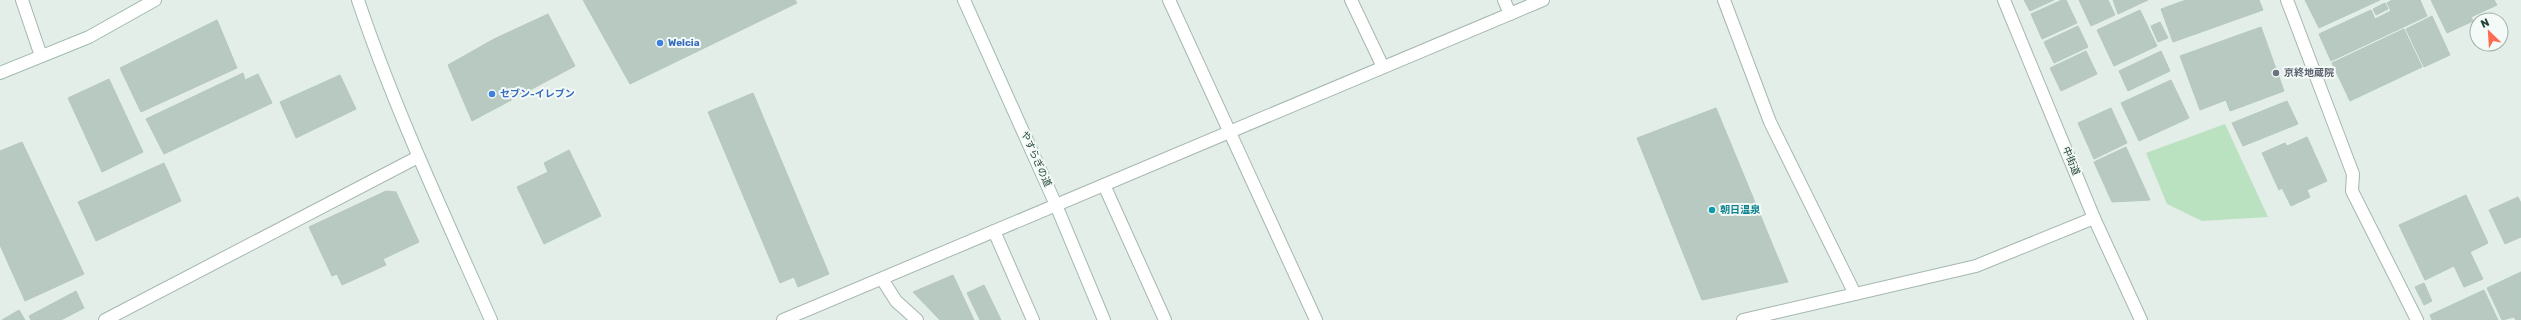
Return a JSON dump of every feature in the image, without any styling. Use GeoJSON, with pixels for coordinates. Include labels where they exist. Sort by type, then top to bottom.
{"type":"FeatureCollection","features":[{"type":"Feature","properties":{"kind":"street"},"geometry":{"type":"LineString","coordinates":[[22,0],[41,56]]}},
{"type":"Feature","properties":{"kind":"street"},"geometry":{"type":"LineString","coordinates":[[0,74],[89,37],[155,0]]}},
{"type":"Feature","properties":{"kind":"street"},"geometry":{"type":"LineString","coordinates":[[358,0],[376,53],[418,157],[491,320]]}},
{"type":"Feature","properties":{"kind":"street","name":"やすらぎの道"},"geometry":{"type":"LineString","coordinates":[[964,0],[1056,205],[1104,320]]}},
{"type":"Feature","properties":{"kind":"street"},"geometry":{"type":"LineString","coordinates":[[1168,0],[1316,320]]}},
{"type":"Feature","properties":{"kind":"street"},"geometry":{"type":"LineString","coordinates":[[1351,0],[1383,67]]}},
{"type":"Feature","properties":{"kind":"street"},"geometry":{"type":"LineString","coordinates":[[1504,0],[1510,14]]}},
{"type":"Feature","properties":{"kind":"street"},"geometry":{"type":"LineString","coordinates":[[783,320],[1543,0]]}},
{"type":"Feature","properties":{"kind":"street"},"geometry":{"type":"LineString","coordinates":[[1724,0],[1770,122],[1855,294]]}},
{"type":"Feature","properties":{"kind":"street","name":"中街道"},"geometry":{"type":"LineString","coordinates":[[2004,0],[2094,218],[2141,320]]}},
{"type":"Feature","properties":{"kind":"street"},"geometry":{"type":"LineString","coordinates":[[2287,0],[2353,174],[2352,191],[2417,320]]}},
{"type":"Feature","properties":{"kind":"street"},"geometry":{"type":"LineString","coordinates":[[105,320],[418,157]]}},
{"type":"Feature","properties":{"kind":"street"},"geometry":{"type":"LineString","coordinates":[[1104,185],[1165,320]]}},
{"type":"Feature","properties":{"kind":"street"},"geometry":{"type":"LineString","coordinates":[[1743,320],[1976,266],[2094,218]]}},
{"type":"Feature","properties":{"kind":"street"},"geometry":{"type":"LineString","coordinates":[[994,231],[1033,320]]}},
{"type":"Feature","properties":{"kind":"street"},"geometry":{"type":"LineString","coordinates":[[882,279],[896,302],[917,320]]}},
{"type":"Feature","properties":{"kind":"green space"},"geometry":{"type":"Polygon","coordinates":[[[2225,124],[2268,217],[2202,221],[2167,204],[2146,153],[2225,124]]]}},
{"type":"Feature","properties":{"kind":"building","name":"Welcia"},"geometry":{"type":"Polygon","coordinates":[[[583,0],[795,0],[797,3],[630,84],[583,0]]]}},
{"type":"Feature","properties":{"kind":"building"},"geometry":{"type":"Polygon","coordinates":[[[2024,0],[2054,0],[2030,11],[2024,0]]]}},
{"type":"Feature","properties":{"kind":"building"},"geometry":{"type":"Polygon","coordinates":[[[2062,0],[2066,0],[2077,23],[2042,39],[2031,14],[2062,0]]]}},
{"type":"Feature","properties":{"kind":"building"},"geometry":{"type":"Polygon","coordinates":[[[2079,0],[2108,0],[2115,15],[2091,26],[2079,0]]]}},
{"type":"Feature","properties":{"kind":"building"},"geometry":{"type":"Polygon","coordinates":[[[2113,0],[2148,0],[2118,14],[2113,0]]]}},
{"type":"Feature","properties":{"kind":"building"},"geometry":{"type":"Polygon","coordinates":[[[2186,0],[2259,0],[2263,10],[2173,42],[2161,9],[2186,0]]]}},
{"type":"Feature","properties":{"kind":"building"},"geometry":{"type":"Polygon","coordinates":[[[2305,0],[2380,0],[2319,28],[2305,0]]]}},
{"type":"Feature","properties":{"kind":"building"},"geometry":{"type":"Polygon","coordinates":[[[2392,0],[2420,0],[2427,16],[2331,61],[2319,34],[2371,10],[2375,19],[2391,11],[2387,3],[2392,0]]]}},
{"type":"Feature","properties":{"kind":"building"},"geometry":{"type":"Polygon","coordinates":[[[2431,0],[2494,0],[2497,5],[2482,12],[2469,12],[2469,23],[2447,33],[2431,0]]]}},
{"type":"Feature","properties":{"kind":"building"},"geometry":{"type":"Polygon","coordinates":[[[2385,3],[2388,9],[2376,15],[2373,9],[2385,3]]]}},
{"type":"Feature","properties":{"kind":"building"},"geometry":{"type":"Polygon","coordinates":[[[2140,10],[2157,46],[2114,66],[2097,30],[2140,10]]]}},
{"type":"Feature","properties":{"kind":"building","name":"セブン-イレブン"},"geometry":{"type":"Polygon","coordinates":[[[548,14],[575,66],[472,121],[448,65],[494,39],[548,14]]]}},
{"type":"Feature","properties":{"kind":"building"},"geometry":{"type":"Polygon","coordinates":[[[2432,16],[2450,55],[2424,67],[2406,29],[2432,16]]]}},
{"type":"Feature","properties":{"kind":"building"},"geometry":{"type":"Polygon","coordinates":[[[217,20],[237,68],[141,112],[120,68],[217,20]]]}},
{"type":"Feature","properties":{"kind":"building"},"geometry":{"type":"Polygon","coordinates":[[[2160,22],[2168,38],[2158,42],[2151,26],[2160,22]]]}},
{"type":"Feature","properties":{"kind":"building"},"geometry":{"type":"Polygon","coordinates":[[[2078,26],[2088,47],[2054,63],[2044,42],[2078,26]]]}},
{"type":"Feature","properties":{"kind":"building"},"geometry":{"type":"Polygon","coordinates":[[[2261,27],[2284,91],[2230,111],[2226,100],[2200,110],[2180,56],[2261,27]]]}},
{"type":"Feature","properties":{"kind":"building"},"geometry":{"type":"Polygon","coordinates":[[[2404,29],[2422,67],[2350,101],[2332,63],[2404,29]]]}},
{"type":"Feature","properties":{"kind":"building"},"geometry":{"type":"Polygon","coordinates":[[[2086,51],[2097,74],[2061,91],[2050,68],[2086,51]]]}},
{"type":"Feature","properties":{"kind":"building"},"geometry":{"type":"Polygon","coordinates":[[[2161,51],[2170,71],[2128,91],[2119,71],[2161,51]]]}},
{"type":"Feature","properties":{"kind":"building"},"geometry":{"type":"Polygon","coordinates":[[[243,73],[245,80],[258,74],[272,103],[164,154],[146,119],[243,73]]]}},
{"type":"Feature","properties":{"kind":"building"},"geometry":{"type":"Polygon","coordinates":[[[340,75],[356,109],[296,138],[280,102],[340,75]]]}},
{"type":"Feature","properties":{"kind":"building"},"geometry":{"type":"Polygon","coordinates":[[[109,79],[143,152],[102,172],[68,98],[109,79]]]}},
{"type":"Feature","properties":{"kind":"building"},"geometry":{"type":"Polygon","coordinates":[[[2171,80],[2189,118],[2139,141],[2121,103],[2171,80]]]}},
{"type":"Feature","properties":{"kind":"building"},"geometry":{"type":"Polygon","coordinates":[[[753,93],[829,274],[798,287],[794,277],[780,283],[708,112],[753,93]]]}},
{"type":"Feature","properties":{"kind":"building"},"geometry":{"type":"Polygon","coordinates":[[[2287,101],[2298,124],[2243,146],[2232,123],[2287,101]]]}},
{"type":"Feature","properties":{"kind":"building","name":"朝日温泉"},"geometry":{"type":"Polygon","coordinates":[[[1716,108],[1788,282],[1702,300],[1637,138],[1716,108]]]}},
{"type":"Feature","properties":{"kind":"building"},"geometry":{"type":"Polygon","coordinates":[[[2111,108],[2127,143],[2094,159],[2078,123],[2111,108]]]}},
{"type":"Feature","properties":{"kind":"building"},"geometry":{"type":"Polygon","coordinates":[[[2307,137],[2327,181],[2307,190],[2310,197],[2291,206],[2282,188],[2279,190],[2262,153],[2285,143],[2287,146],[2307,137]]]}},
{"type":"Feature","properties":{"kind":"building"},"geometry":{"type":"Polygon","coordinates":[[[22,142],[84,274],[25,301],[0,245],[0,151],[22,142]]]}},
{"type":"Feature","properties":{"kind":"building"},"geometry":{"type":"Polygon","coordinates":[[[2126,147],[2150,200],[2112,202],[2094,162],[2126,147]]]}},
{"type":"Feature","properties":{"kind":"building"},"geometry":{"type":"Polygon","coordinates":[[[569,150],[601,216],[544,244],[517,187],[548,172],[544,163],[569,150]]]}},
{"type":"Feature","properties":{"kind":"building"},"geometry":{"type":"Polygon","coordinates":[[[164,163],[181,201],[96,241],[78,202],[164,163]]]}},
{"type":"Feature","properties":{"kind":"building"},"geometry":{"type":"Polygon","coordinates":[[[386,191],[396,192],[419,242],[383,259],[386,265],[342,285],[337,274],[332,276],[309,227],[386,191]]]}},
{"type":"Feature","properties":{"kind":"building"},"geometry":{"type":"Polygon","coordinates":[[[2466,195],[2488,243],[2470,252],[2483,279],[2464,287],[2454,266],[2425,280],[2399,225],[2466,195]]]}},
{"type":"Feature","properties":{"kind":"building"},"geometry":{"type":"Polygon","coordinates":[[[2518,197],[2521,203],[2521,237],[2505,244],[2489,210],[2518,197]]]}},
{"type":"Feature","properties":{"kind":"building"},"geometry":{"type":"Polygon","coordinates":[[[2521,272],[2521,320],[2516,320],[2514,317],[2502,320],[2487,288],[2521,272]]]}},
{"type":"Feature","properties":{"kind":"building"},"geometry":{"type":"Polygon","coordinates":[[[953,275],[974,320],[940,320],[913,292],[953,275]]]}},
{"type":"Feature","properties":{"kind":"building"},"geometry":{"type":"Polygon","coordinates":[[[2424,283],[2432,301],[2424,305],[2415,287],[2424,283]]]}},
{"type":"Feature","properties":{"kind":"building"},"geometry":{"type":"Polygon","coordinates":[[[984,285],[1001,320],[980,320],[967,293],[984,285]]]}},
{"type":"Feature","properties":{"kind":"building"},"geometry":{"type":"Polygon","coordinates":[[[2484,290],[2498,320],[2432,320],[2430,315],[2484,290]]]}},
{"type":"Feature","properties":{"kind":"building"},"geometry":{"type":"Polygon","coordinates":[[[76,291],[84,308],[61,320],[31,320],[29,316],[76,291]]]}},
{"type":"Feature","properties":{"kind":"building"},"geometry":{"type":"Polygon","coordinates":[[[19,310],[25,320],[2,320],[19,310]]]}},
{"type":"Feature","properties":{"kind":"place","name":"Welcia"},"geometry":{"type":"Point","coordinates":[660,43]}},
{"type":"Feature","properties":{"kind":"place","name":"京終地蔵院"},"geometry":{"type":"Point","coordinates":[2276,73]}},
{"type":"Feature","properties":{"kind":"place","name":"セブン-イレブン"},"geometry":{"type":"Point","coordinates":[492,94]}},
{"type":"Feature","properties":{"kind":"place","name":"朝日温泉"},"geometry":{"type":"Point","coordinates":[1712,210]}}]}
